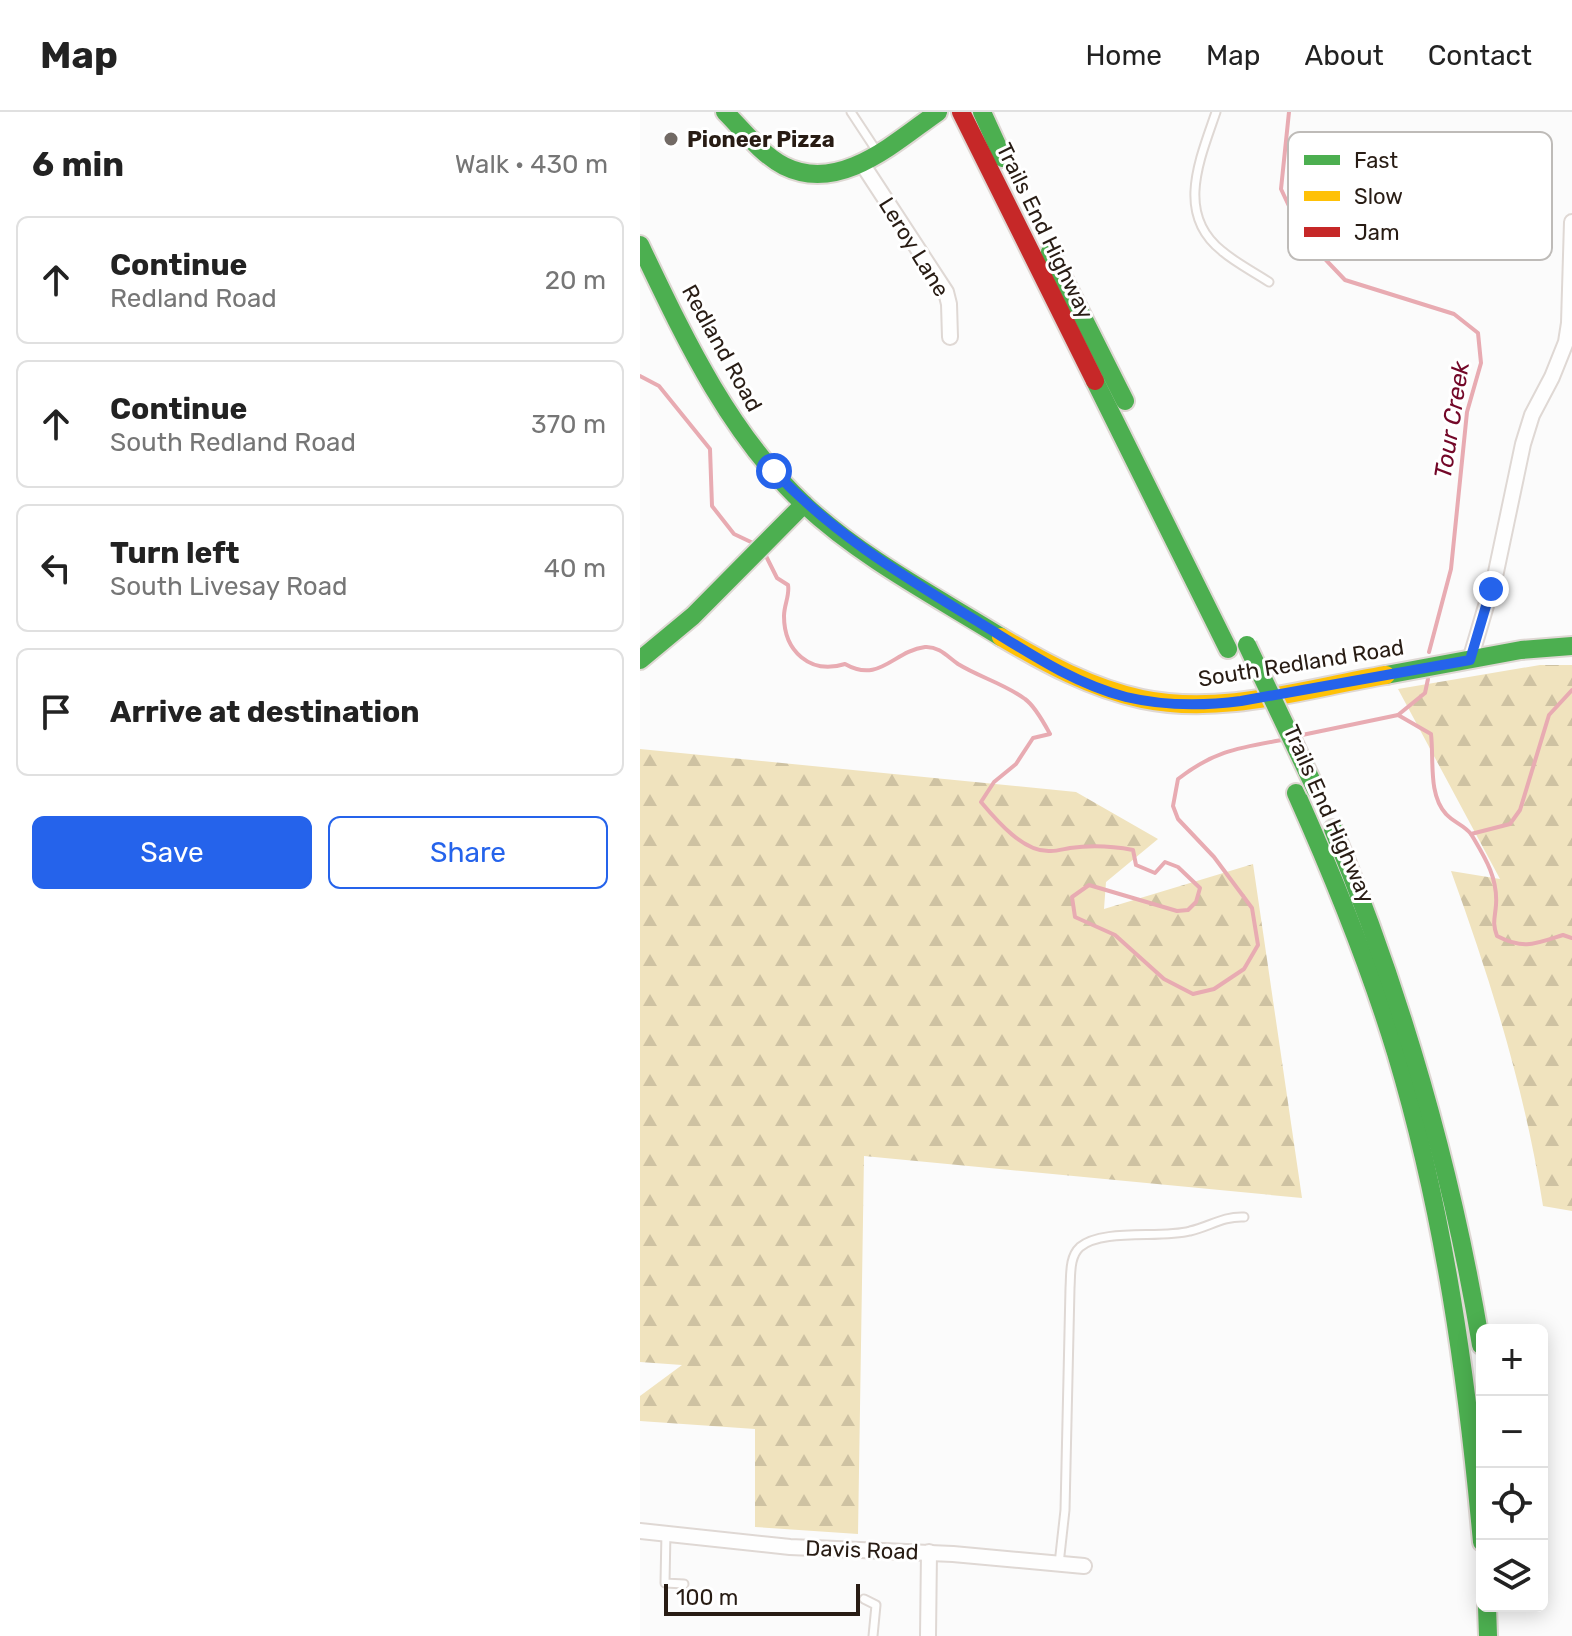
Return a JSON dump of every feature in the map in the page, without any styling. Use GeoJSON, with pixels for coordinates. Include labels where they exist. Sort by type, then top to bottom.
{"type":"FeatureCollection","features":[{"type":"Feature","properties":{"kind":"main road"},"geometry":{"type":"LineString","coordinates":[[725,112],[770,157],[799,173],[812,176],[837,173],[869,157],[938,112]]}},
{"type":"Feature","properties":{"kind":"main road","name":"Trails End Highway"},"geometry":{"type":"LineString","coordinates":[[961,112],[1262,721]]}},
{"type":"Feature","properties":{"kind":"main road","name":"Trails End Highway"},"geometry":{"type":"LineString","coordinates":[[982,112],[1199,550]]}},
{"type":"Feature","properties":{"kind":"main road","name":"Redland Road"},"geometry":{"type":"LineString","coordinates":[[640,245],[725,408],[762,457],[804,504]]}},
{"type":"Feature","properties":{"kind":"main road"},"geometry":{"type":"LineString","coordinates":[[640,660],[679,630],[804,504]]}},
{"type":"Feature","properties":{"kind":"main road","name":"South Redland Road"},"geometry":{"type":"LineString","coordinates":[[804,504],[863,549],[1038,658],[1086,683],[1126,697],[1169,704],[1214,704],[1515,651],[1572,646]]}},
{"type":"Feature","properties":{"kind":"main road","name":"Trails End Highway"},"geometry":{"type":"LineString","coordinates":[[1243,638],[1322,803],[1389,971],[1431,1106],[1460,1225],[1477,1324]]}},
{"type":"Feature","properties":{"kind":"main road","name":"Trails End Highway"},"geometry":{"type":"LineString","coordinates":[[1293,786],[1329,867],[1380,1005],[1409,1097],[1431,1185],[1462,1346],[1482,1540]]}},
{"type":"Feature","properties":{"kind":"main road"},"geometry":{"type":"LineString","coordinates":[[1487,1612],[1488,1636]]}},
{"type":"Feature","properties":{"kind":"street","name":"Leroy Lane"},"geometry":{"type":"LineString","coordinates":[[869,157],[946,292],[951,319],[950,337]]}},
{"type":"Feature","properties":{"kind":"street"},"geometry":{"type":"LineString","coordinates":[[1470,660],[1496,572],[1523,444],[1532,415],[1566,342],[1572,222]]}},
{"type":"Feature","properties":{"kind":"street","name":"Davis Road"},"geometry":{"type":"LineString","coordinates":[[640,1531],[790,1547],[929,1552],[1084,1566]]}},
{"type":"Feature","properties":{"kind":"street"},"geometry":{"type":"LineString","coordinates":[[928,1636],[929,1552]]}},
{"type":"Feature","properties":{"kind":"lane"},"geometry":{"type":"LineString","coordinates":[[851,112],[869,157]]}},
{"type":"Feature","properties":{"kind":"lane"},"geometry":{"type":"LineString","coordinates":[[1216,112],[1197,168],[1193,195],[1198,224],[1220,250],[1269,282]]}},
{"type":"Feature","properties":{"kind":"lane"},"geometry":{"type":"LineString","coordinates":[[1059,1564],[1065,1510],[1070,1288],[1074,1254],[1082,1245],[1096,1240],[1174,1235],[1194,1231],[1230,1216],[1244,1217]]}},
{"type":"Feature","properties":{"kind":"lane"},"geometry":{"type":"LineString","coordinates":[[666,1532],[665,1583],[684,1584]]}},
{"type":"Feature","properties":{"kind":"lane"},"geometry":{"type":"LineString","coordinates":[[864,1599],[876,1605],[873,1636]]}},
{"type":"Feature","properties":{"kind":"green space"},"geometry":{"type":"Polygon","coordinates":[[[1540,665],[1572,665],[1572,1211],[1543,1206],[1517,1078],[1480,953],[1451,871],[1500,879],[1398,689],[1540,665]]]}},
{"type":"Feature","properties":{"kind":"green space"},"geometry":{"type":"Polygon","coordinates":[[[640,749],[1076,792],[1158,839],[1106,882],[1104,909],[1253,864],[1302,1198],[864,1156],[858,1534],[755,1527],[755,1429],[640,1421],[640,1396],[682,1365],[640,1362],[640,749]]]}},
{"type":"Feature","properties":{"kind":"waterway","name":"Tour Creek"},"geometry":{"type":"LineString","coordinates":[[1288,204],[1281,189],[1289,112]]}},
{"type":"Feature","properties":{"kind":"waterway","name":"Tour Creek"},"geometry":{"type":"LineString","coordinates":[[1326,260],[1345,280],[1454,314],[1478,333],[1481,363],[1467,412],[1451,569],[1429,652]]}},
{"type":"Feature","properties":{"kind":"waterway"},"geometry":{"type":"LineString","coordinates":[[640,376],[659,386],[710,449],[712,506],[734,534],[753,543]]}},
{"type":"Feature","properties":{"kind":"waterway"},"geometry":{"type":"LineString","coordinates":[[765,554],[777,578],[788,585],[784,616],[789,640],[801,657],[810,663],[832,667],[845,664],[868,670],[914,650],[930,647],[1029,702],[1050,734],[1033,738],[1016,764],[994,782],[981,802],[1012,834],[1031,847],[1053,851],[1086,846],[1133,850],[1136,865],[1155,873],[1165,862],[1178,867],[1200,888],[1196,902],[1188,910],[1177,911],[1089,885],[1072,897],[1075,917],[1115,935],[1164,979],[1193,994],[1214,989],[1244,969],[1258,945],[1252,908],[1214,857],[1178,819],[1173,806],[1178,779],[1203,762],[1227,752],[1282,740]]}},
{"type":"Feature","properties":{"kind":"waterway","name":"Tour Creek"},"geometry":{"type":"LineString","coordinates":[[1398,715],[1425,693],[1428,679]]}},
{"type":"Feature","properties":{"kind":"waterway"},"geometry":{"type":"LineString","coordinates":[[1302,735],[1398,715],[1431,734],[1436,797],[1446,814],[1471,834],[1510,824],[1520,810],[1549,715],[1572,690]]}},
{"type":"Feature","properties":{"kind":"waterway"},"geometry":{"type":"LineString","coordinates":[[1471,834],[1495,885],[1494,924],[1497,936],[1522,944],[1563,935],[1572,938]]}},
{"type":"Feature","properties":{"kind":"traffic: fast"},"geometry":{"type":"LineString","coordinates":[[725,112],[760,148],[784,166],[805,173],[826,174],[866,161],[938,112]]}},
{"type":"Feature","properties":{"kind":"traffic: fast"},"geometry":{"type":"LineString","coordinates":[[982,112],[1003,158]]}},
{"type":"Feature","properties":{"kind":"traffic: fast"},"geometry":{"type":"LineString","coordinates":[[640,245],[710,383],[753,447],[778,477],[805,505],[850,542],[1001,637]]}},
{"type":"Feature","properties":{"kind":"traffic: fast"},"geometry":{"type":"LineString","coordinates":[[1050,252],[1125,401]]}},
{"type":"Feature","properties":{"kind":"traffic: fast"},"geometry":{"type":"LineString","coordinates":[[1095,381],[1228,649]]}},
{"type":"Feature","properties":{"kind":"traffic: fast"},"geometry":{"type":"LineString","coordinates":[[640,660],[693,616],[804,504]]}},
{"type":"Feature","properties":{"kind":"traffic: fast"},"geometry":{"type":"LineString","coordinates":[[1247,645],[1316,790]]}},
{"type":"Feature","properties":{"kind":"traffic: fast"},"geometry":{"type":"LineString","coordinates":[[1386,675],[1521,650],[1572,646]]}},
{"type":"Feature","properties":{"kind":"traffic: fast"},"geometry":{"type":"LineString","coordinates":[[1296,793],[1363,954],[1413,1113],[1428,1174],[1461,1357],[1482,1540]]}},
{"type":"Feature","properties":{"kind":"traffic: fast"},"geometry":{"type":"LineString","coordinates":[[1333,829],[1381,956],[1422,1083],[1455,1212],[1477,1324]]}},
{"type":"Feature","properties":{"kind":"traffic: fast"},"geometry":{"type":"LineString","coordinates":[[1487,1612],[1488,1636]]}},
{"type":"Feature","properties":{"kind":"traffic: slow"},"geometry":{"type":"LineString","coordinates":[[1001,637],[1087,681],[1142,699],[1172,703],[1203,704],[1265,698],[1386,675]]}},
{"type":"Feature","properties":{"kind":"traffic: jam"},"geometry":{"type":"LineString","coordinates":[[961,112],[1095,381]]}},
{"type":"Feature","properties":{"kind":"place","name":"Pioneer Pizza"},"geometry":{"type":"Point","coordinates":[671,139]}},
{"type":"Feature","properties":{"kind":"route"},"geometry":{"type":"LineString","coordinates":[[774,471],[804,504],[849,540],[1038,658],[1098,688],[1157,703],[1180,705],[1241,701],[1470,660],[1491,589]]}}]}
